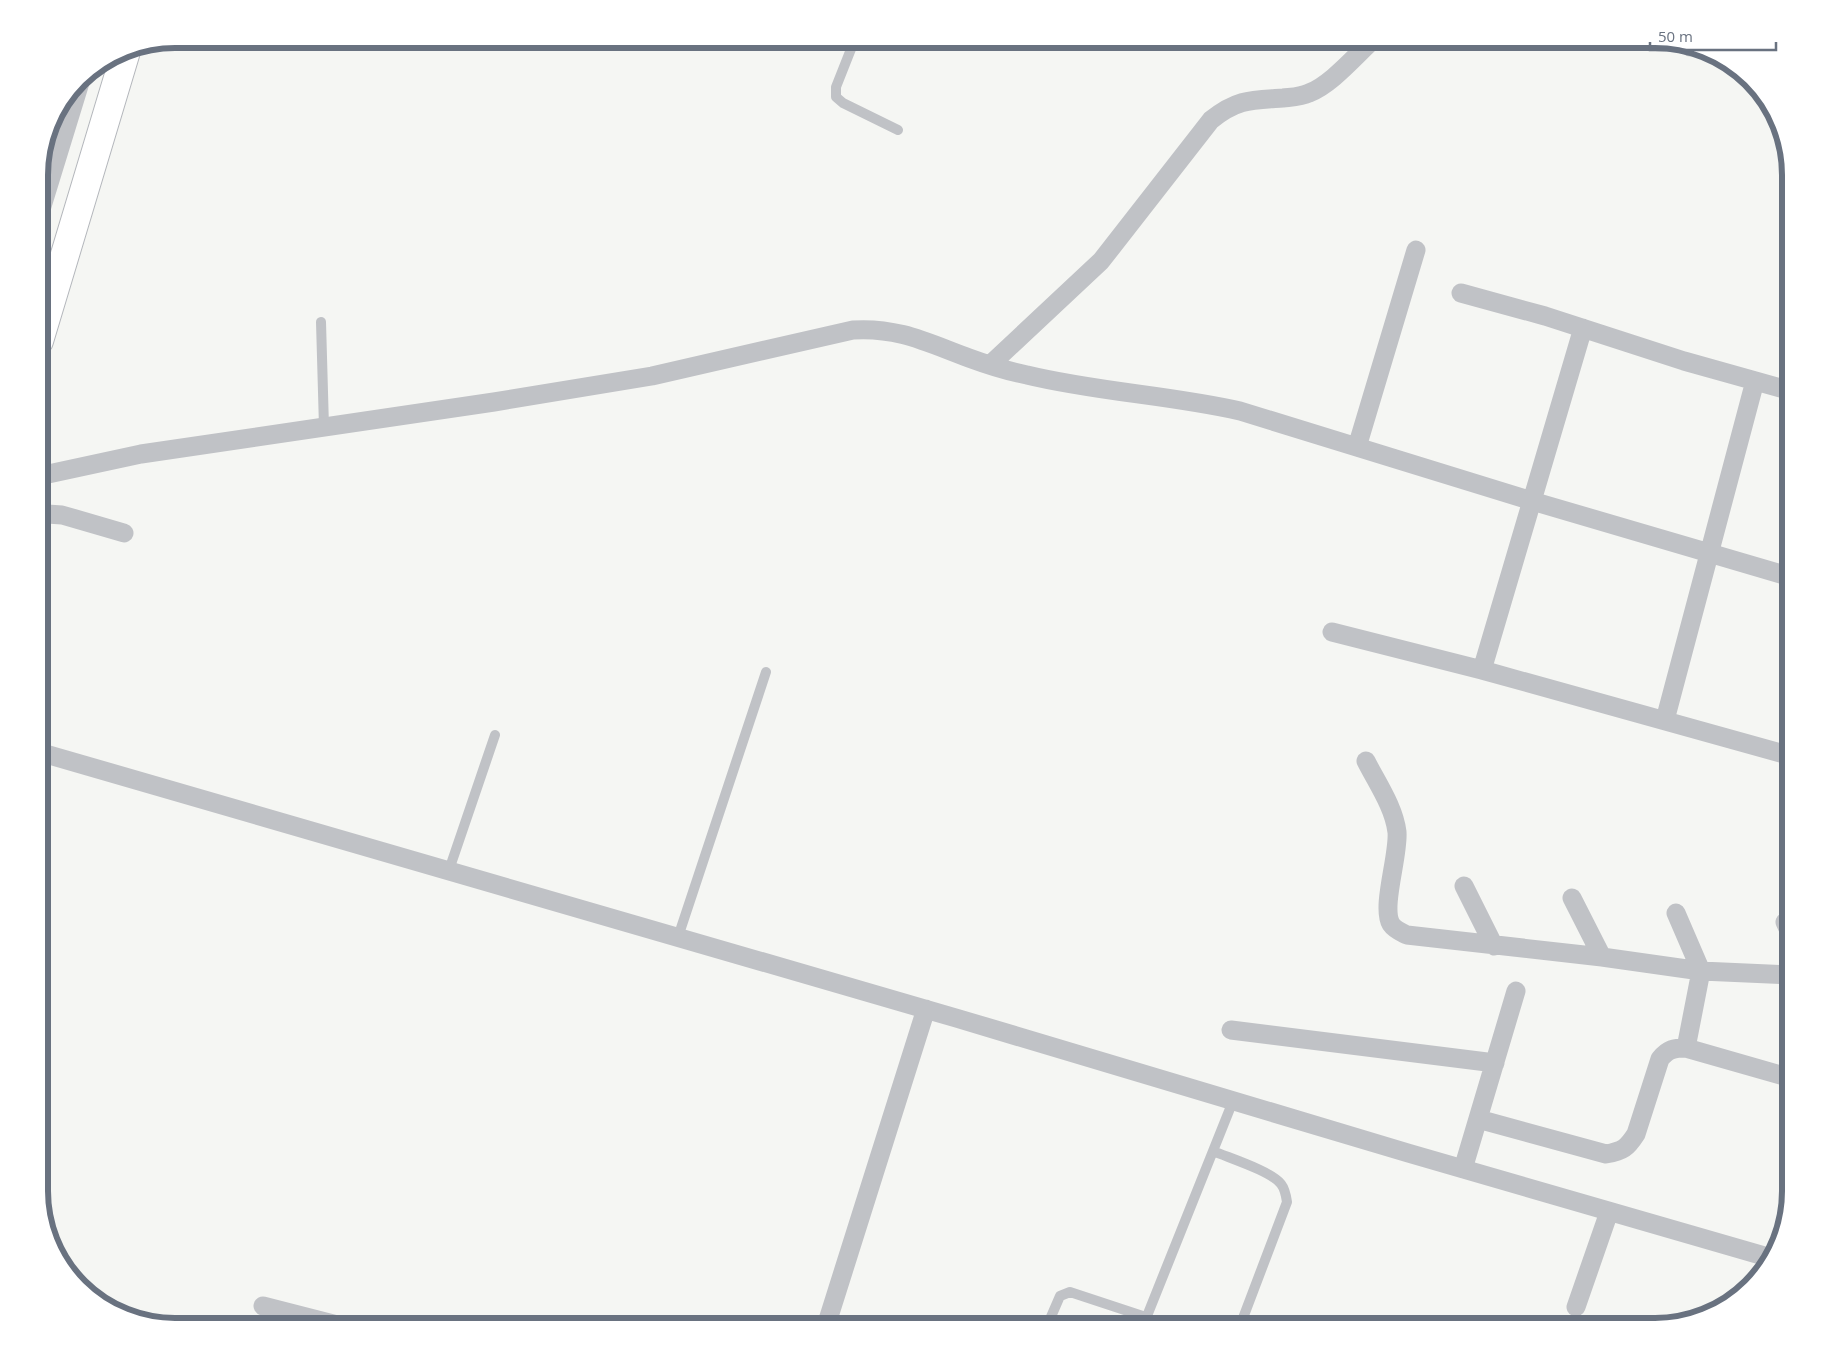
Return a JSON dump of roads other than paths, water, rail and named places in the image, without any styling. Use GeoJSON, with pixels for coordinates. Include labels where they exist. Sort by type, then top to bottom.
{"type":"FeatureCollection","features":[{"type":"Feature","properties":{"kind":"street"},"geometry":{"type":"LineString","coordinates":[[990,365],[1101,261],[1211,120],[1225,109],[1240,102],[1300,96],[1310,93],[1332,78],[1364,48]]}},
{"type":"Feature","properties":{"kind":"street"},"geometry":{"type":"LineString","coordinates":[[48,280],[51,260],[123,58]]}},
{"type":"Feature","properties":{"kind":"street"},"geometry":{"type":"LineString","coordinates":[[48,187],[76,94]]}},
{"type":"Feature","properties":{"kind":"street"},"geometry":{"type":"LineString","coordinates":[[1357,447],[1416,250]]}},
{"type":"Feature","properties":{"kind":"street"},"geometry":{"type":"LineString","coordinates":[[1461,293],[1583,328],[1684,361],[1782,388]]}},
{"type":"Feature","properties":{"kind":"street"},"geometry":{"type":"LineString","coordinates":[[1482,670],[1583,328]]}},
{"type":"Feature","properties":{"kind":"street"},"geometry":{"type":"LineString","coordinates":[[48,474],[141,454],[494,402],[652,376],[852,330],[871,329],[908,334],[990,365],[1058,382],[1203,402],[1248,413],[1532,501],[1782,574]]}},
{"type":"Feature","properties":{"kind":"street"},"geometry":{"type":"LineString","coordinates":[[1665,720],[1755,381]]}},
{"type":"Feature","properties":{"kind":"street"},"geometry":{"type":"LineString","coordinates":[[48,514],[62,515],[124,533]]}},
{"type":"Feature","properties":{"kind":"street"},"geometry":{"type":"LineString","coordinates":[[1332,632],[1482,670],[1782,753]]}},
{"type":"Feature","properties":{"kind":"street"},"geometry":{"type":"LineString","coordinates":[[48,755],[926,1009],[1463,1169],[1764,1256]]}},
{"type":"Feature","properties":{"kind":"street"},"geometry":{"type":"LineString","coordinates":[[1366,761],[1390,808],[1397,831],[1388,911],[1390,923],[1397,930],[1407,935],[1602,957],[1701,971],[1782,976]]}},
{"type":"Feature","properties":{"kind":"street"},"geometry":{"type":"LineString","coordinates":[[1464,886],[1494,946]]}},
{"type":"Feature","properties":{"kind":"street"},"geometry":{"type":"LineString","coordinates":[[1572,898],[1602,957]]}},
{"type":"Feature","properties":{"kind":"street"},"geometry":{"type":"LineString","coordinates":[[1676,912],[1701,971],[1686,1048]]}},
{"type":"Feature","properties":{"kind":"street"},"geometry":{"type":"LineString","coordinates":[[1463,1169],[1516,991]]}},
{"type":"Feature","properties":{"kind":"street"},"geometry":{"type":"LineString","coordinates":[[829,1318],[926,1009]]}},
{"type":"Feature","properties":{"kind":"street"},"geometry":{"type":"LineString","coordinates":[[1231,1030],[1494,1063]]}},
{"type":"Feature","properties":{"kind":"street"},"geometry":{"type":"LineString","coordinates":[[1478,1119],[1606,1154],[1620,1152],[1636,1134],[1660,1059],[1666,1052],[1674,1048],[1686,1048],[1782,1075]]}},
{"type":"Feature","properties":{"kind":"street"},"geometry":{"type":"LineString","coordinates":[[1576,1307],[1609,1212]]}},
{"type":"Feature","properties":{"kind":"street"},"geometry":{"type":"LineString","coordinates":[[263,1306],[305,1318]]}},
{"type":"Feature","properties":{"kind":"lane"},"geometry":{"type":"LineString","coordinates":[[851,48],[836,87],[836,97],[843,103],[898,130]]}},
{"type":"Feature","properties":{"kind":"lane"},"geometry":{"type":"LineString","coordinates":[[321,322],[324,427]]}},
{"type":"Feature","properties":{"kind":"lane"},"geometry":{"type":"LineString","coordinates":[[678,937],[766,672]]}},
{"type":"Feature","properties":{"kind":"lane"},"geometry":{"type":"LineString","coordinates":[[449,870],[495,735]]}},
{"type":"Feature","properties":{"kind":"lane"},"geometry":{"type":"LineString","coordinates":[[1147,1318],[1233,1101]]}},
{"type":"Feature","properties":{"kind":"lane"},"geometry":{"type":"LineString","coordinates":[[1213,1151],[1272,1176],[1280,1183],[1286,1193],[1287,1202],[1243,1318]]}},
{"type":"Feature","properties":{"kind":"lane"},"geometry":{"type":"LineString","coordinates":[[1050,1318],[1060,1296],[1070,1292],[1135,1318]]}}]}
